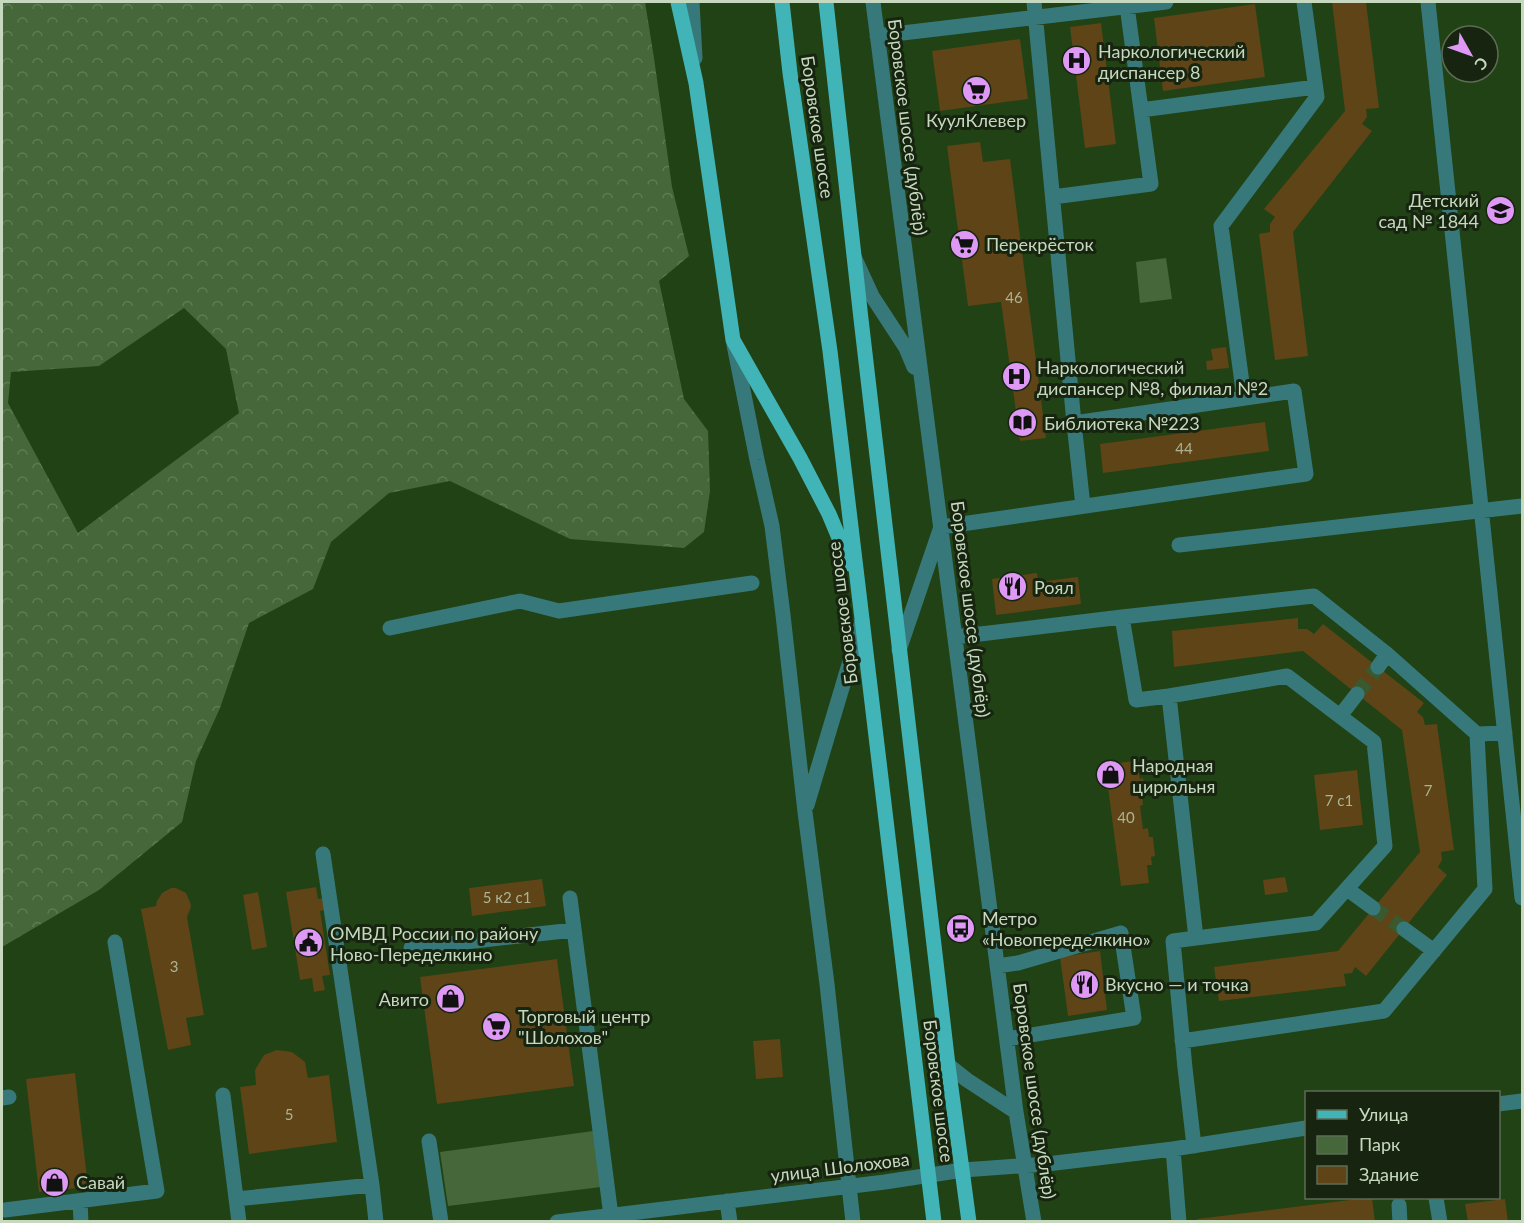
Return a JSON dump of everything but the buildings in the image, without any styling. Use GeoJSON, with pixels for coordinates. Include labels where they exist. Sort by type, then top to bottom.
{"type":"FeatureCollection","features":[{"type":"Feature","properties":{"kind":"main road"},"geometry":{"type":"LineString","coordinates":[[678,2],[696,83],[733,340],[795,448],[829,514],[858,581]]}},
{"type":"Feature","properties":{"kind":"main road","name":"Боровское шоссе"},"geometry":{"type":"LineString","coordinates":[[782,2],[830,351],[934,1221]]}},
{"type":"Feature","properties":{"kind":"main road","name":"Боровское шоссе"},"geometry":{"type":"LineString","coordinates":[[826,2],[853,255],[948,1065],[969,1221]]}},
{"type":"Feature","properties":{"kind":"street"},"geometry":{"type":"LineString","coordinates":[[692,2],[696,83]]}},
{"type":"Feature","properties":{"kind":"street","name":"Боровское шоссе (дублёр)"},"geometry":{"type":"LineString","coordinates":[[873,2],[1016,1112],[1034,1221]]}},
{"type":"Feature","properties":{"kind":"street"},"geometry":{"type":"LineString","coordinates":[[1034,2],[1083,506]]}},
{"type":"Feature","properties":{"kind":"street"},"geometry":{"type":"LineString","coordinates":[[877,36],[1166,2]]}},
{"type":"Feature","properties":{"kind":"street"},"geometry":{"type":"LineString","coordinates":[[1244,398],[1221,226],[1317,97],[1304,2]]}},
{"type":"Feature","properties":{"kind":"street"},"geometry":{"type":"LineString","coordinates":[[1428,2],[1522,898]]}},
{"type":"Feature","properties":{"kind":"street"},"geometry":{"type":"LineString","coordinates":[[1053,197],[1151,184],[1127,6]]}},
{"type":"Feature","properties":{"kind":"street"},"geometry":{"type":"LineString","coordinates":[[1141,110],[1316,87]]}},
{"type":"Feature","properties":{"kind":"street"},"geometry":{"type":"LineString","coordinates":[[853,255],[872,296],[906,348],[922,386]]}},
{"type":"Feature","properties":{"kind":"street"},"geometry":{"type":"LineString","coordinates":[[733,340],[772,526],[804,812],[855,1221]]}},
{"type":"Feature","properties":{"kind":"street"},"geometry":{"type":"LineString","coordinates":[[900,650],[941,527],[1306,474],[1294,391],[1074,423]]}},
{"type":"Feature","properties":{"kind":"street"},"geometry":{"type":"LineString","coordinates":[[1179,544],[1522,506]]}},
{"type":"Feature","properties":{"kind":"street"},"geometry":{"type":"LineString","coordinates":[[390,628],[520,601],[559,611],[752,583]]}},
{"type":"Feature","properties":{"kind":"street"},"geometry":{"type":"LineString","coordinates":[[955,637],[1314,596],[1382,660],[1477,734],[1505,733]]}},
{"type":"Feature","properties":{"kind":"street"},"geometry":{"type":"LineString","coordinates":[[1122,617],[1136,700],[1287,676],[1374,742],[1385,846],[1316,923],[1173,941],[1194,1146]]}},
{"type":"Feature","properties":{"kind":"street"},"geometry":{"type":"LineString","coordinates":[[804,812],[862,621]]}},
{"type":"Feature","properties":{"kind":"street"},"geometry":{"type":"LineString","coordinates":[[1340,716],[1357,694]]}},
{"type":"Feature","properties":{"kind":"street"},"geometry":{"type":"LineString","coordinates":[[1169,696],[1196,938]]}},
{"type":"Feature","properties":{"kind":"street"},"geometry":{"type":"LineString","coordinates":[[1182,1041],[1384,1011],[1485,889],[1477,734]]}},
{"type":"Feature","properties":{"kind":"street"},"geometry":{"type":"LineString","coordinates":[[323,854],[376,1221]]}},
{"type":"Feature","properties":{"kind":"street"},"geometry":{"type":"LineString","coordinates":[[1347,889],[1373,908]]}},
{"type":"Feature","properties":{"kind":"street"},"geometry":{"type":"LineString","coordinates":[[570,898],[611,1216]]}},
{"type":"Feature","properties":{"kind":"street"},"geometry":{"type":"LineString","coordinates":[[1404,929],[1434,951]]}},
{"type":"Feature","properties":{"kind":"street"},"geometry":{"type":"LineString","coordinates":[[411,948],[574,930]]}},
{"type":"Feature","properties":{"kind":"street"},"geometry":{"type":"LineString","coordinates":[[997,966],[1018,963],[1121,933],[1134,1018],[1007,1039]]}},
{"type":"Feature","properties":{"kind":"street"},"geometry":{"type":"LineString","coordinates":[[5,1210],[157,1191],[115,942]]}},
{"type":"Feature","properties":{"kind":"street"},"geometry":{"type":"LineString","coordinates":[[948,1065],[1016,1112]]}},
{"type":"Feature","properties":{"kind":"street"},"geometry":{"type":"LineString","coordinates":[[223,1095],[239,1221]]}},
{"type":"Feature","properties":{"kind":"street"},"geometry":{"type":"LineString","coordinates":[[1500,1104],[1522,1101]]}},
{"type":"Feature","properties":{"kind":"street","name":"улица Шолохова"},"geometry":{"type":"LineString","coordinates":[[557,1221],[963,1170],[1047,1164],[1173,1149],[1305,1128]]}},
{"type":"Feature","properties":{"kind":"street"},"geometry":{"type":"LineString","coordinates":[[429,1140],[441,1221]]}},
{"type":"Feature","properties":{"kind":"street"},"geometry":{"type":"LineString","coordinates":[[1173,1149],[1169,1183],[1179,1221]]}},
{"type":"Feature","properties":{"kind":"street"},"geometry":{"type":"LineString","coordinates":[[236,1199],[372,1185]]}},
{"type":"Feature","properties":{"kind":"street"},"geometry":{"type":"LineString","coordinates":[[1436,1199],[1440,1221]]}},
{"type":"Feature","properties":{"kind":"street"},"geometry":{"type":"LineString","coordinates":[[80,1201],[81,1221]]}},
{"type":"Feature","properties":{"kind":"street"},"geometry":{"type":"LineString","coordinates":[[727,1201],[730,1221]]}},
{"type":"Feature","properties":{"kind":"street"},"geometry":{"type":"LineString","coordinates":[[1398,1205],[1400,1221]]}},
{"type":"Feature","properties":{"kind":"green space"},"geometry":{"type":"Polygon","coordinates":[[[2,2],[645,2],[672,187],[689,256],[659,281],[684,399],[708,431],[710,491],[704,532],[684,548],[570,539],[450,481],[389,493],[331,542],[313,589],[249,623],[220,708],[196,761],[182,822],[99,890],[2,947],[2,2]],[[184,308],[99,366],[11,372],[8,403],[78,533],[239,413],[226,349],[184,308]]]}},
{"type":"Feature","properties":{"kind":"green space"},"geometry":{"type":"Polygon","coordinates":[[[1166,258],[1172,299],[1140,303],[1136,262],[1166,258]]]}},
{"type":"Feature","properties":{"kind":"green space"},"geometry":{"type":"Polygon","coordinates":[[[593,1131],[601,1187],[448,1206],[440,1152],[593,1131]]]}},
{"type":"Feature","properties":{"kind":"tunnel"},"geometry":{"type":"LineString","coordinates":[[1357,694],[1378,667]]}},
{"type":"Feature","properties":{"kind":"tunnel"},"geometry":{"type":"LineString","coordinates":[[1373,908],[1404,929]]}},
{"type":"Feature","properties":{"kind":"place","name":"Наркологический диспансер 8"},"geometry":{"type":"Point","coordinates":[1077,61]}},
{"type":"Feature","properties":{"kind":"place","name":"КуулКлевер"},"geometry":{"type":"Point","coordinates":[976,91]}},
{"type":"Feature","properties":{"kind":"place","name":"Детский сад № 1844"},"geometry":{"type":"Point","coordinates":[1500,210]}},
{"type":"Feature","properties":{"kind":"place","name":"Перекрёсток"},"geometry":{"type":"Point","coordinates":[965,244]}},
{"type":"Feature","properties":{"kind":"place","name":"Наркологический диспансер №8, филиал №2"},"geometry":{"type":"Point","coordinates":[1016,377]}},
{"type":"Feature","properties":{"kind":"place","name":"Библиотека №223"},"geometry":{"type":"Point","coordinates":[1023,423]}},
{"type":"Feature","properties":{"kind":"place","name":"Роял"},"geometry":{"type":"Point","coordinates":[1013,587]}},
{"type":"Feature","properties":{"kind":"place","name":"Народная цирюльня"},"geometry":{"type":"Point","coordinates":[1111,775]}},
{"type":"Feature","properties":{"kind":"place","name":"Метро «Новопеределкино»"},"geometry":{"type":"Point","coordinates":[961,928]}},
{"type":"Feature","properties":{"kind":"place","name":"ОМВД России по району Ново-Переделкино"},"geometry":{"type":"Point","coordinates":[309,943]}},
{"type":"Feature","properties":{"kind":"place","name":"Вкусно — и точка"},"geometry":{"type":"Point","coordinates":[1084,984]}},
{"type":"Feature","properties":{"kind":"place","name":"Авито"},"geometry":{"type":"Point","coordinates":[450,999]}},
{"type":"Feature","properties":{"kind":"place","name":"Торговый центр \"Шолохов\""},"geometry":{"type":"Point","coordinates":[497,1026]}},
{"type":"Feature","properties":{"kind":"place","name":"Савай"},"geometry":{"type":"Point","coordinates":[55,1182]}}]}
